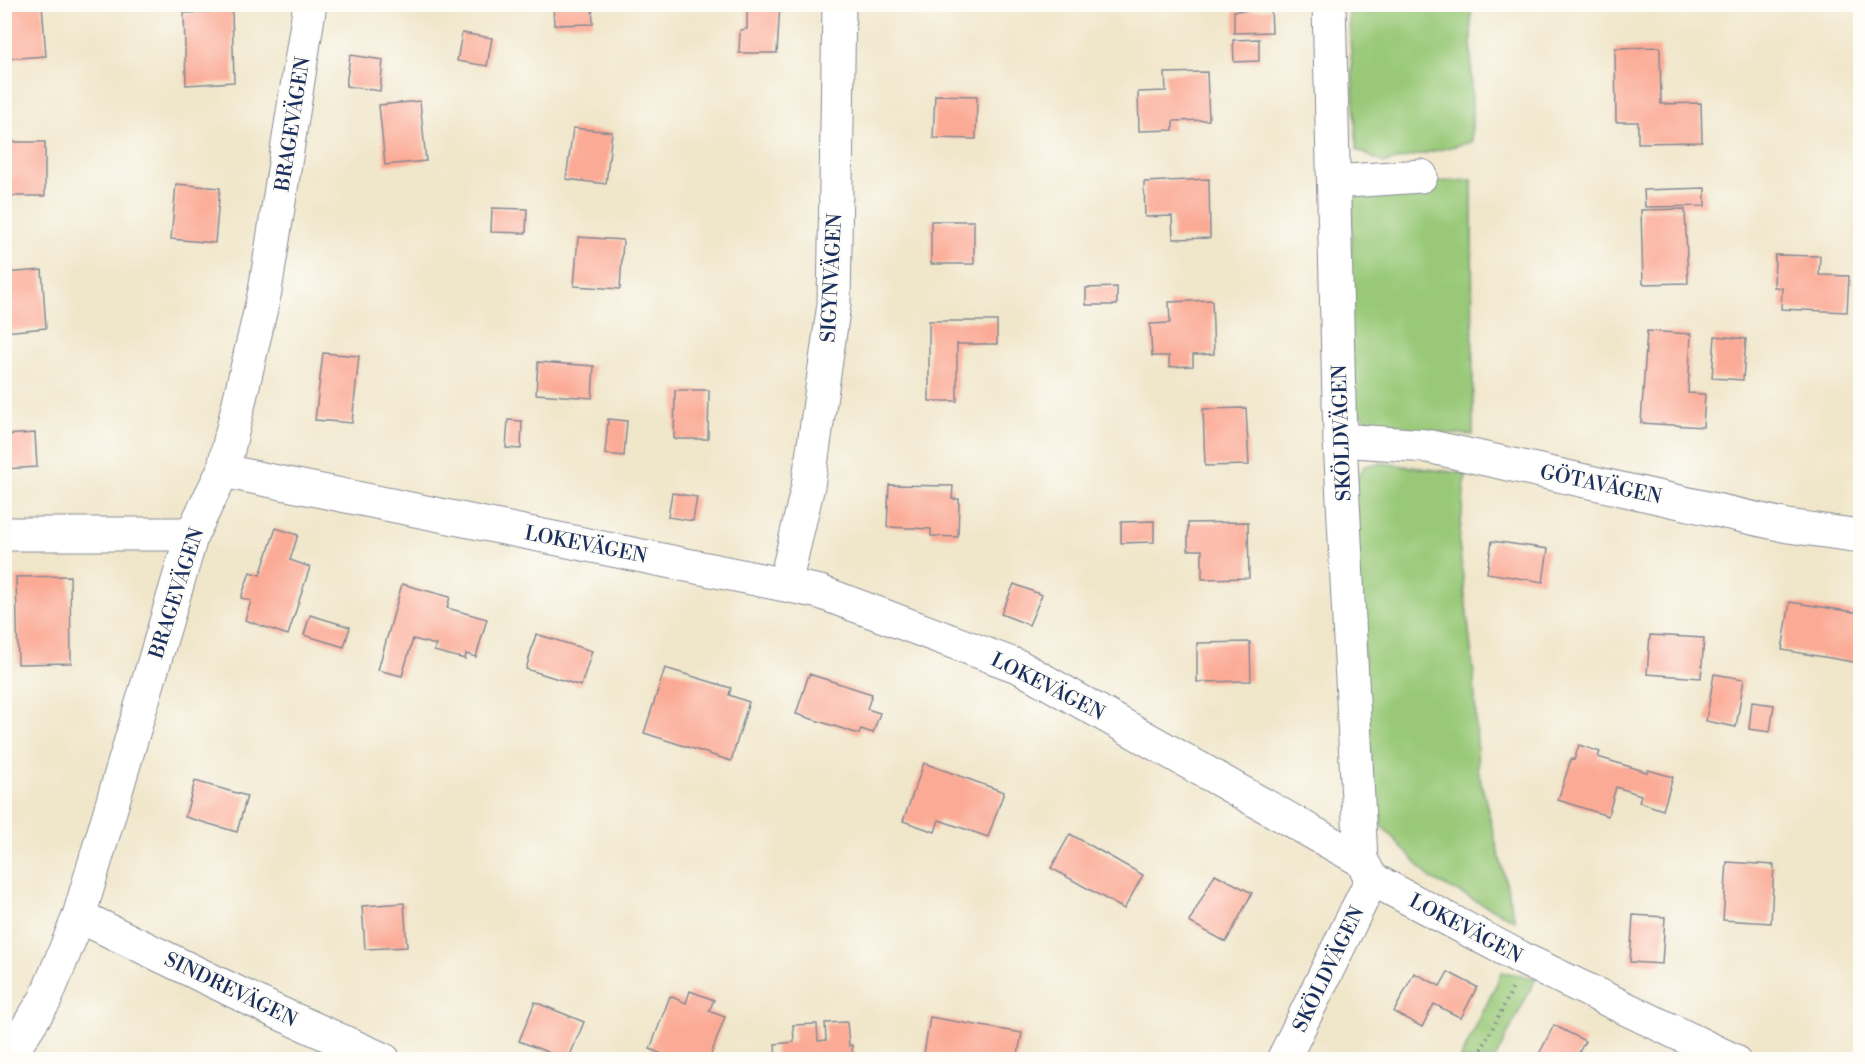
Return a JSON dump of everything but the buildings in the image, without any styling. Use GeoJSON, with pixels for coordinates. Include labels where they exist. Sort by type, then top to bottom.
{"type":"FeatureCollection","features":[{"type":"Feature","properties":{"kind":"street","name":"BRAGEVÄGEN"},"geometry":{"type":"LineString","coordinates":[[4,1058],[11,1053],[45,1000],[79,916],[192,534],[223,471],[265,291],[310,4]]}},
{"type":"Feature","properties":{"kind":"street","name":"SIGYNVÄGEN"},"geometry":{"type":"LineString","coordinates":[[785,584],[808,486],[834,304],[839,4]]}},
{"type":"Feature","properties":{"kind":"street","name":"SKÖLDVÄGEN"},"geometry":{"type":"LineString","coordinates":[[1283,1059],[1367,870],[1340,440],[1329,4]]}},
{"type":"Feature","properties":{"kind":"street"},"geometry":{"type":"LineString","coordinates":[[1334,182],[1421,176]]}},
{"type":"Feature","properties":{"kind":"street","name":"GÖTAVÄGEN"},"geometry":{"type":"LineString","coordinates":[[1340,440],[1427,446],[1788,526],[1860,536]]}},
{"type":"Feature","properties":{"kind":"street","name":"LOKEVÄGEN"},"geometry":{"type":"LineString","coordinates":[[223,471],[820,592],[1020,667],[1527,961],[1733,1059]]}},
{"type":"Feature","properties":{"kind":"street"},"geometry":{"type":"LineString","coordinates":[[4,534],[192,534]]}},
{"type":"Feature","properties":{"kind":"street","name":"SINDREVÄGEN"},"geometry":{"type":"LineString","coordinates":[[79,916],[277,1012],[384,1059]]}},
{"type":"Feature","properties":{"kind":"path"},"geometry":{"type":"LineString","coordinates":[[1476,1059],[1527,961]]}},
{"type":"Feature","properties":{"kind":"green space"},"geometry":{"type":"Polygon","coordinates":[[[1348,5],[1471,5],[1472,142],[1384,163],[1357,150],[1348,5]]]}},
{"type":"Feature","properties":{"kind":"green space"},"geometry":{"type":"Polygon","coordinates":[[[1472,180],[1473,435],[1379,429],[1346,403],[1353,197],[1369,185],[1472,180]]]}},
{"type":"Feature","properties":{"kind":"green space"},"geometry":{"type":"Polygon","coordinates":[[[1382,463],[1466,474],[1459,543],[1474,675],[1478,770],[1515,920],[1431,879],[1382,826],[1373,784],[1352,490],[1364,466],[1382,463]]]}},
{"type":"Feature","properties":{"kind":"green space"},"geometry":{"type":"Polygon","coordinates":[[[1502,972],[1536,978],[1495,1059],[1460,1060],[1502,972]]]}}]}
